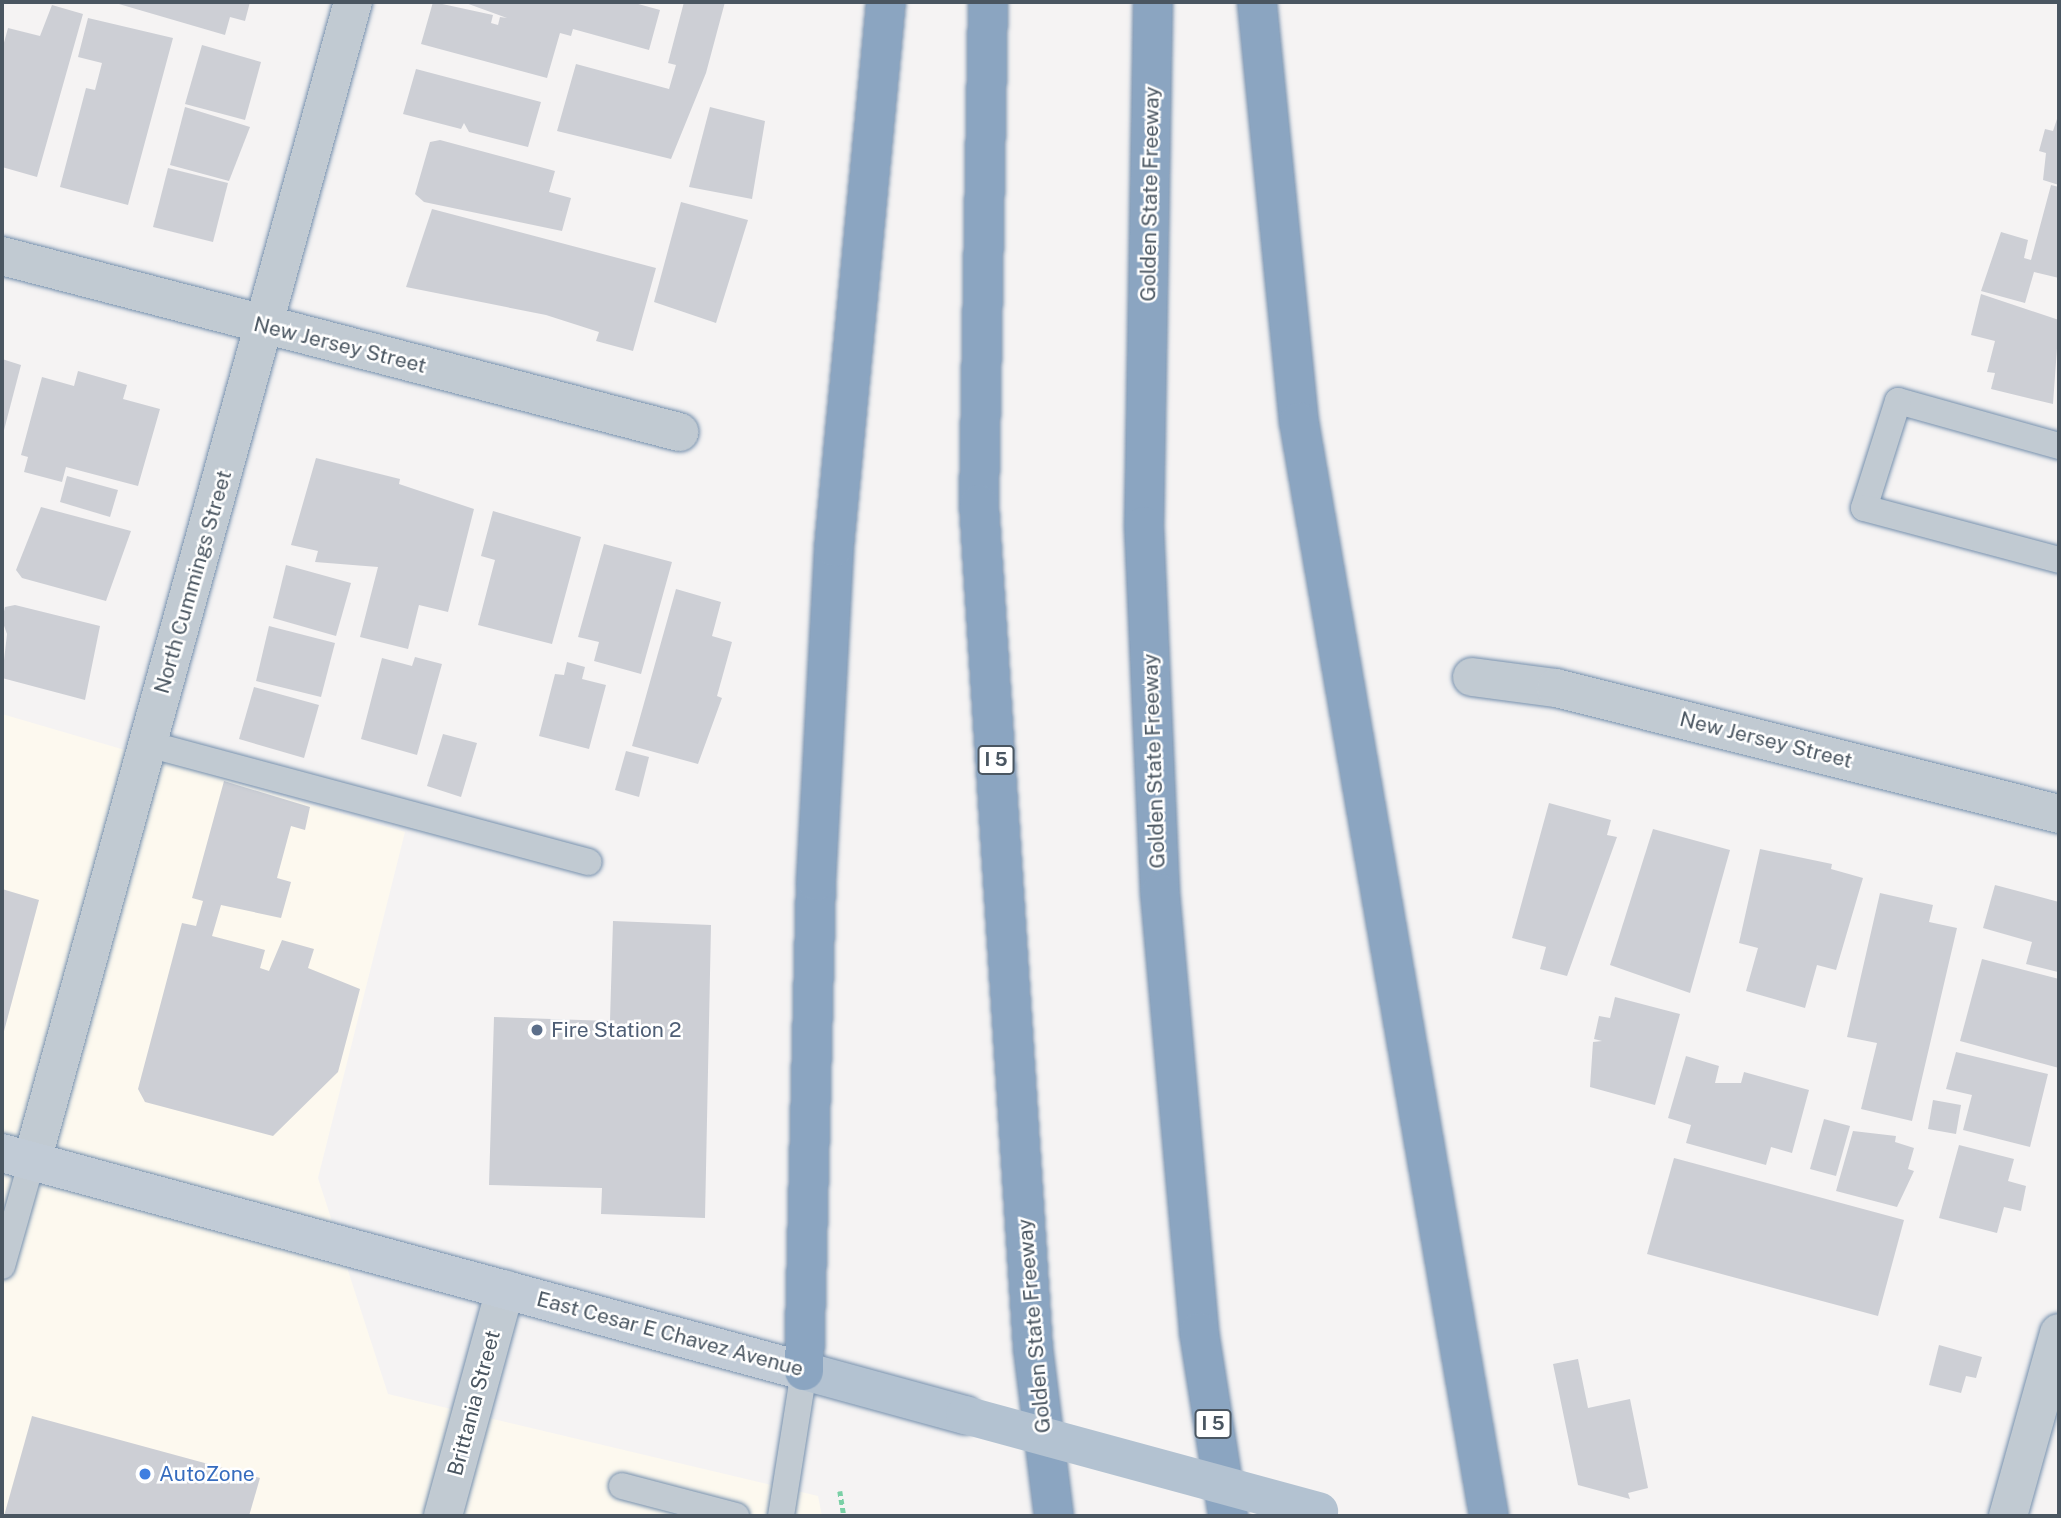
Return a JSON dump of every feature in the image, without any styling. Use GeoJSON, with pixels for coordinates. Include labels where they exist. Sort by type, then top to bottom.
{"type":"FeatureCollection","features":[{"type":"Feature","properties":{"kind":"highway"},"geometry":{"type":"LineString","coordinates":[[804,1371],[816,881],[834,547],[886,2]]}},
{"type":"Feature","properties":{"kind":"highway","name":"Golden State Freeway"},"geometry":{"type":"LineString","coordinates":[[988,2],[979,504],[1032,1348],[1054,1516]]}},
{"type":"Feature","properties":{"kind":"highway","name":"Golden State Freeway"},"geometry":{"type":"LineString","coordinates":[[1153,2],[1144,526],[1160,893],[1199,1332],[1227,1516]]}},
{"type":"Feature","properties":{"kind":"highway"},"geometry":{"type":"LineString","coordinates":[[1257,2],[1299,422],[1489,1516]]}},
{"type":"Feature","properties":{"kind":"main road","name":"East Cesar E Chavez Avenue"},"geometry":{"type":"LineString","coordinates":[[17,1157],[1329,1514]]}},
{"type":"Feature","properties":{"kind":"street","name":"North Cummings Street"},"geometry":{"type":"LineString","coordinates":[[17,1157],[148,744],[353,2]]}},
{"type":"Feature","properties":{"kind":"street","name":"New Jersey Street"},"geometry":{"type":"LineString","coordinates":[[2,256],[679,432]]}},
{"type":"Feature","properties":{"kind":"street","name":"New Jersey Street"},"geometry":{"type":"LineString","coordinates":[[1472,677],[1556,688],[2059,814]]}},
{"type":"Feature","properties":{"kind":"street","name":"Brittania Street"},"geometry":{"type":"LineString","coordinates":[[443,1516],[505,1289]]}},
{"type":"Feature","properties":{"kind":"street"},"geometry":{"type":"LineString","coordinates":[[2008,1516],[2059,1333]]}},
{"type":"Feature","properties":{"kind":"lane"},"geometry":{"type":"LineString","coordinates":[[2059,446],[1898,401],[1864,508],[2059,560]]}},
{"type":"Feature","properties":{"kind":"lane"},"geometry":{"type":"LineString","coordinates":[[148,744],[588,862]]}},
{"type":"Feature","properties":{"kind":"lane"},"geometry":{"type":"LineString","coordinates":[[2,1266],[17,1157]]}},
{"type":"Feature","properties":{"kind":"lane"},"geometry":{"type":"LineString","coordinates":[[781,1516],[804,1371]]}},
{"type":"Feature","properties":{"kind":"lane"},"geometry":{"type":"LineString","coordinates":[[622,1486],[737,1516]]}},
{"type":"Feature","properties":{"kind":"path"},"geometry":{"type":"LineString","coordinates":[[840,1490],[845,1516]]}},
{"type":"Feature","properties":{"kind":"shaded area"},"geometry":{"type":"Polygon","coordinates":[[[2,714],[405,832],[318,1178],[388,1394],[818,1496],[822,1516],[2,1516],[2,714]]]}},
{"type":"Feature","properties":{"kind":"building"},"geometry":{"type":"Polygon","coordinates":[[[112,2],[250,2],[245,21],[230,17],[225,35],[112,2]]]}},
{"type":"Feature","properties":{"kind":"building"},"geometry":{"type":"Polygon","coordinates":[[[433,2],[493,15],[491,23],[498,25],[500,17],[507,18],[463,2],[631,2],[660,10],[649,50],[573,29],[571,36],[560,33],[547,78],[421,44],[433,2]]]}},
{"type":"Feature","properties":{"kind":"building"},"geometry":{"type":"Polygon","coordinates":[[[684,2],[725,2],[706,73],[671,159],[557,131],[576,64],[669,89],[676,65],[668,63],[684,2]]]}},
{"type":"Feature","properties":{"kind":"building"},"geometry":{"type":"Polygon","coordinates":[[[52,5],[83,14],[37,177],[2,167],[2,50],[8,28],[40,36],[52,5]]]}},
{"type":"Feature","properties":{"kind":"building"},"geometry":{"type":"Polygon","coordinates":[[[88,18],[173,38],[128,205],[60,187],[86,88],[95,90],[102,63],[78,57],[88,18]]]}},
{"type":"Feature","properties":{"kind":"building"},"geometry":{"type":"Polygon","coordinates":[[[202,45],[261,62],[245,120],[185,104],[202,45]]]}},
{"type":"Feature","properties":{"kind":"building"},"geometry":{"type":"Polygon","coordinates":[[[416,69],[541,102],[528,147],[469,132],[464,123],[461,129],[403,114],[416,69]]]}},
{"type":"Feature","properties":{"kind":"building"},"geometry":{"type":"Polygon","coordinates":[[[185,107],[250,127],[229,181],[170,165],[185,107]]]}},
{"type":"Feature","properties":{"kind":"building"},"geometry":{"type":"Polygon","coordinates":[[[710,107],[765,121],[752,199],[689,187],[710,107]]]}},
{"type":"Feature","properties":{"kind":"building"},"geometry":{"type":"Polygon","coordinates":[[[2059,113],[2059,185],[2043,180],[2046,153],[2039,151],[2045,129],[2053,131],[2059,113]]]}},
{"type":"Feature","properties":{"kind":"building"},"geometry":{"type":"Polygon","coordinates":[[[440,140],[555,171],[549,192],[571,198],[562,231],[424,202],[415,194],[430,142],[440,140]]]}},
{"type":"Feature","properties":{"kind":"building"},"geometry":{"type":"Polygon","coordinates":[[[168,168],[228,183],[213,242],[153,227],[168,168]]]}},
{"type":"Feature","properties":{"kind":"building"},"geometry":{"type":"Polygon","coordinates":[[[2051,185],[2059,187],[2059,278],[2034,272],[2025,303],[1981,291],[2001,232],[2028,240],[2024,258],[2031,260],[2051,185]]]}},
{"type":"Feature","properties":{"kind":"building"},"geometry":{"type":"Polygon","coordinates":[[[681,202],[748,220],[716,323],[654,302],[681,202]]]}},
{"type":"Feature","properties":{"kind":"building"},"geometry":{"type":"Polygon","coordinates":[[[432,209],[656,268],[633,351],[596,341],[599,332],[546,315],[406,287],[432,209]]]}},
{"type":"Feature","properties":{"kind":"building"},"geometry":{"type":"Polygon","coordinates":[[[1981,294],[2059,320],[2053,404],[1991,389],[1995,373],[1987,372],[1995,341],[1971,335],[1981,294]]]}},
{"type":"Feature","properties":{"kind":"building"},"geometry":{"type":"Polygon","coordinates":[[[2,359],[21,365],[3,434],[2,434],[2,359]]]}},
{"type":"Feature","properties":{"kind":"building"},"geometry":{"type":"Polygon","coordinates":[[[78,371],[127,385],[123,399],[160,409],[138,486],[66,467],[62,482],[24,472],[28,457],[21,455],[42,377],[74,386],[78,371]]]}},
{"type":"Feature","properties":{"kind":"building"},"geometry":{"type":"Polygon","coordinates":[[[316,458],[400,479],[399,484],[474,509],[448,612],[419,605],[408,649],[360,637],[378,567],[315,562],[318,551],[291,545],[316,458]]]}},
{"type":"Feature","properties":{"kind":"building"},"geometry":{"type":"Polygon","coordinates":[[[67,476],[118,490],[110,517],[60,502],[67,476]]]}},
{"type":"Feature","properties":{"kind":"building"},"geometry":{"type":"Polygon","coordinates":[[[41,507],[131,531],[106,601],[22,578],[16,570],[41,507]]]}},
{"type":"Feature","properties":{"kind":"building"},"geometry":{"type":"Polygon","coordinates":[[[493,511],[581,537],[552,644],[478,625],[495,560],[481,556],[493,511]]]}},
{"type":"Feature","properties":{"kind":"building"},"geometry":{"type":"Polygon","coordinates":[[[604,544],[672,562],[641,674],[594,661],[599,642],[578,637],[604,544]]]}},
{"type":"Feature","properties":{"kind":"building"},"geometry":{"type":"Polygon","coordinates":[[[286,565],[351,583],[336,636],[273,618],[286,565]]]}},
{"type":"Feature","properties":{"kind":"building"},"geometry":{"type":"Polygon","coordinates":[[[676,589],[721,602],[712,636],[732,642],[717,696],[722,698],[698,764],[632,746],[676,589]]]}},
{"type":"Feature","properties":{"kind":"building"},"geometry":{"type":"Polygon","coordinates":[[[15,605],[100,626],[85,700],[2,678],[7,634],[2,620],[5,607],[15,605]]]}},
{"type":"Feature","properties":{"kind":"building"},"geometry":{"type":"Polygon","coordinates":[[[269,626],[335,643],[321,697],[256,681],[269,626]]]}},
{"type":"Feature","properties":{"kind":"building"},"geometry":{"type":"Polygon","coordinates":[[[415,657],[442,664],[417,755],[361,739],[382,658],[412,666],[415,657]]]}},
{"type":"Feature","properties":{"kind":"building"},"geometry":{"type":"Polygon","coordinates":[[[567,662],[585,667],[582,679],[606,685],[589,749],[539,736],[555,674],[564,675],[567,662]]]}},
{"type":"Feature","properties":{"kind":"building"},"geometry":{"type":"Polygon","coordinates":[[[254,687],[319,705],[304,758],[239,739],[254,687]]]}},
{"type":"Feature","properties":{"kind":"building"},"geometry":{"type":"Polygon","coordinates":[[[443,734],[477,743],[461,797],[427,786],[443,734]]]}},
{"type":"Feature","properties":{"kind":"building"},"geometry":{"type":"Polygon","coordinates":[[[626,751],[649,757],[639,797],[615,790],[626,751]]]}},
{"type":"Feature","properties":{"kind":"building"},"geometry":{"type":"Polygon","coordinates":[[[224,781],[310,807],[305,830],[291,826],[277,878],[291,882],[281,918],[221,905],[212,936],[265,950],[260,968],[269,971],[282,940],[314,949],[308,968],[360,989],[338,1072],[273,1136],[145,1102],[138,1089],[182,923],[196,926],[203,901],[192,898],[224,781]]]}},
{"type":"Feature","properties":{"kind":"building"},"geometry":{"type":"Polygon","coordinates":[[[1549,803],[1611,820],[1607,835],[1617,837],[1567,976],[1540,969],[1546,947],[1512,938],[1549,803]]]}},
{"type":"Feature","properties":{"kind":"building"},"geometry":{"type":"Polygon","coordinates":[[[1653,829],[1730,850],[1690,993],[1610,965],[1653,829]]]}},
{"type":"Feature","properties":{"kind":"building"},"geometry":{"type":"Polygon","coordinates":[[[1760,849],[1832,864],[1831,869],[1863,878],[1836,970],[1817,965],[1805,1008],[1746,991],[1758,948],[1739,943],[1760,849]]]}},
{"type":"Feature","properties":{"kind":"building"},"geometry":{"type":"Polygon","coordinates":[[[1995,885],[2059,902],[2058,972],[2026,964],[2032,942],[1983,928],[1995,885]]]}},
{"type":"Feature","properties":{"kind":"building"},"geometry":{"type":"Polygon","coordinates":[[[2,889],[39,900],[3,1035],[2,1035],[2,889]]]}},
{"type":"Feature","properties":{"kind":"building"},"geometry":{"type":"Polygon","coordinates":[[[1880,893],[1933,905],[1929,922],[1957,928],[1912,1121],[1861,1109],[1877,1043],[1847,1037],[1880,893]]]}},
{"type":"Feature","properties":{"kind":"building"},"geometry":{"type":"Polygon","coordinates":[[[613,921],[711,925],[705,1218],[601,1214],[602,1188],[489,1185],[494,1017],[610,1021],[613,921]]]}},
{"type":"Feature","properties":{"kind":"building"},"geometry":{"type":"Polygon","coordinates":[[[1982,959],[2059,979],[2059,1068],[1960,1041],[1982,959]]]}},
{"type":"Feature","properties":{"kind":"building"},"geometry":{"type":"Polygon","coordinates":[[[1615,997],[1680,1014],[1655,1105],[1590,1087],[1593,1042],[1602,1041],[1594,1039],[1599,1016],[1610,1018],[1615,997]]]}},
{"type":"Feature","properties":{"kind":"building"},"geometry":{"type":"Polygon","coordinates":[[[1956,1052],[2048,1074],[2030,1147],[1963,1130],[1972,1095],[1946,1089],[1956,1052]]]}},
{"type":"Feature","properties":{"kind":"building"},"geometry":{"type":"Polygon","coordinates":[[[1686,1056],[1719,1066],[1715,1083],[1741,1083],[1744,1072],[1809,1090],[1792,1153],[1771,1147],[1766,1165],[1686,1143],[1691,1125],[1668,1118],[1686,1056]]]}},
{"type":"Feature","properties":{"kind":"building"},"geometry":{"type":"Polygon","coordinates":[[[1933,1100],[1961,1105],[1956,1134],[1928,1129],[1933,1100]]]}},
{"type":"Feature","properties":{"kind":"building"},"geometry":{"type":"Polygon","coordinates":[[[1824,1119],[1850,1126],[1836,1176],[1810,1169],[1824,1119]]]}},
{"type":"Feature","properties":{"kind":"building"},"geometry":{"type":"Polygon","coordinates":[[[1853,1131],[1896,1136],[1895,1142],[1914,1148],[1908,1169],[1914,1171],[1897,1207],[1836,1191],[1853,1131]]]}},
{"type":"Feature","properties":{"kind":"building"},"geometry":{"type":"Polygon","coordinates":[[[1959,1145],[2014,1159],[2008,1181],[2026,1186],[2021,1211],[2004,1207],[1997,1233],[1939,1218],[1959,1145]]]}},
{"type":"Feature","properties":{"kind":"building"},"geometry":{"type":"Polygon","coordinates":[[[1674,1158],[1904,1220],[1878,1316],[1647,1254],[1674,1158]]]}},
{"type":"Feature","properties":{"kind":"building"},"geometry":{"type":"Polygon","coordinates":[[[1939,1345],[1982,1357],[1976,1378],[1966,1376],[1961,1393],[1929,1385],[1939,1345]]]}},
{"type":"Feature","properties":{"kind":"building"},"geometry":{"type":"Polygon","coordinates":[[[1578,1359],[1588,1408],[1630,1399],[1648,1488],[1628,1493],[1630,1499],[1578,1485],[1553,1364],[1578,1359]]]}},
{"type":"Feature","properties":{"kind":"building"},"geometry":{"type":"Polygon","coordinates":[[[32,1416],[260,1478],[249,1516],[4,1516],[32,1416]]]}},
{"type":"Feature","properties":{"kind":"place","name":"Fire Station 2"},"geometry":{"type":"Point","coordinates":[537,1030]}},
{"type":"Feature","properties":{"kind":"place","name":"AutoZone"},"geometry":{"type":"Point","coordinates":[145,1474]}}]}
